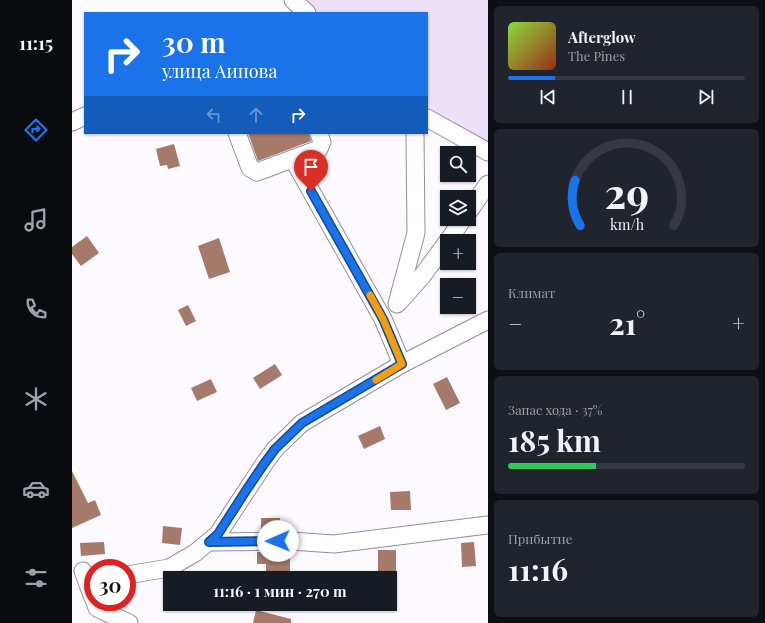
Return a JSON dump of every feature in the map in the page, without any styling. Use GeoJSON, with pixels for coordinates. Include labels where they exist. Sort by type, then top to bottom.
{"type":"FeatureCollection","features":[{"type":"Feature","properties":{"kind":"street"},"geometry":{"type":"LineString","coordinates":[[293,0],[306,12]]}},
{"type":"Feature","properties":{"kind":"street"},"geometry":{"type":"LineString","coordinates":[[72,122],[84,116]]}},
{"type":"Feature","properties":{"kind":"street"},"geometry":{"type":"LineString","coordinates":[[428,119],[488,152]]}},
{"type":"Feature","properties":{"kind":"street"},"geometry":{"type":"LineString","coordinates":[[237,134],[250,168],[257,172],[320,149],[322,142],[319,134]]}},
{"type":"Feature","properties":{"kind":"street"},"geometry":{"type":"LineString","coordinates":[[397,304],[416,233],[415,134]]}},
{"type":"Feature","properties":{"kind":"street"},"geometry":{"type":"LineString","coordinates":[[293,159],[383,319],[402,364]]}},
{"type":"Feature","properties":{"kind":"street"},"geometry":{"type":"LineString","coordinates":[[476,201],[488,184]]}},
{"type":"Feature","properties":{"kind":"street"},"geometry":{"type":"LineString","coordinates":[[383,319],[423,275],[440,251]]}},
{"type":"Feature","properties":{"kind":"street"},"geometry":{"type":"LineString","coordinates":[[136,574],[169,568],[196,553],[218,534],[251,482],[275,449],[302,423],[402,364],[488,320]]}},
{"type":"Feature","properties":{"kind":"street"},"geometry":{"type":"LineString","coordinates":[[209,542],[291,541],[334,544],[488,525]]}},
{"type":"Feature","properties":{"kind":"street"},"geometry":{"type":"LineString","coordinates":[[103,611],[129,623]]}},
{"type":"Feature","properties":{"kind":"shaded area"},"geometry":{"type":"Polygon","coordinates":[[[293,0],[488,0],[488,151],[428,119],[428,12],[306,12],[293,0]]]}},
{"type":"Feature","properties":{"kind":"building"},"geometry":{"type":"Polygon","coordinates":[[[248,134],[309,134],[311,141],[258,161],[248,134]]]}},
{"type":"Feature","properties":{"kind":"building"},"geometry":{"type":"Polygon","coordinates":[[[174,144],[180,166],[168,169],[167,165],[160,166],[156,149],[174,144]]]}},
{"type":"Feature","properties":{"kind":"building"},"geometry":{"type":"Polygon","coordinates":[[[87,236],[99,253],[81,266],[72,254],[72,247],[87,236]]]}},
{"type":"Feature","properties":{"kind":"building"},"geometry":{"type":"Polygon","coordinates":[[[219,238],[230,272],[209,279],[198,246],[219,238]]]}},
{"type":"Feature","properties":{"kind":"building"},"geometry":{"type":"Polygon","coordinates":[[[188,305],[196,321],[186,326],[178,310],[188,305]]]}},
{"type":"Feature","properties":{"kind":"building"},"geometry":{"type":"Polygon","coordinates":[[[275,364],[282,375],[260,389],[253,378],[275,364]]]}},
{"type":"Feature","properties":{"kind":"building"},"geometry":{"type":"Polygon","coordinates":[[[447,377],[460,403],[446,410],[433,384],[447,377]]]}},
{"type":"Feature","properties":{"kind":"building"},"geometry":{"type":"Polygon","coordinates":[[[211,379],[217,392],[197,401],[191,388],[211,379]]]}},
{"type":"Feature","properties":{"kind":"building"},"geometry":{"type":"Polygon","coordinates":[[[380,426],[385,439],[364,449],[358,436],[380,426]]]}},
{"type":"Feature","properties":{"kind":"building"},"geometry":{"type":"Polygon","coordinates":[[[72,471],[88,503],[95,500],[101,515],[72,528],[72,471]]]}},
{"type":"Feature","properties":{"kind":"building"},"geometry":{"type":"Polygon","coordinates":[[[410,491],[411,510],[391,510],[390,492],[410,491]]]}},
{"type":"Feature","properties":{"kind":"building"},"geometry":{"type":"Polygon","coordinates":[[[261,518],[280,518],[280,531],[261,531],[261,518]]]}},
{"type":"Feature","properties":{"kind":"building"},"geometry":{"type":"Polygon","coordinates":[[[163,526],[182,528],[180,545],[162,543],[163,526]]]}},
{"type":"Feature","properties":{"kind":"building"},"geometry":{"type":"Polygon","coordinates":[[[104,542],[105,554],[81,556],[80,543],[104,542]]]}},
{"type":"Feature","properties":{"kind":"building"},"geometry":{"type":"Polygon","coordinates":[[[474,542],[476,566],[462,567],[461,543],[474,542]]]}},
{"type":"Feature","properties":{"kind":"building"},"geometry":{"type":"Polygon","coordinates":[[[378,550],[396,550],[396,571],[378,571],[378,550]]]}},
{"type":"Feature","properties":{"kind":"building"},"geometry":{"type":"Polygon","coordinates":[[[257,552],[290,552],[290,571],[266,571],[266,564],[257,564],[257,552]]]}},
{"type":"Feature","properties":{"kind":"building"},"geometry":{"type":"Polygon","coordinates":[[[256,611],[291,619],[291,623],[253,623],[256,611]]]}},
{"type":"Feature","properties":{"kind":"slow traffic"},"geometry":{"type":"LineString","coordinates":[[370,295],[383,319],[402,364],[376,380]]}},
{"type":"Feature","properties":{"kind":"route"},"geometry":{"type":"LineString","coordinates":[[278,541],[209,542],[218,534],[275,449],[302,423],[402,364],[383,319],[311,191]]}}]}
